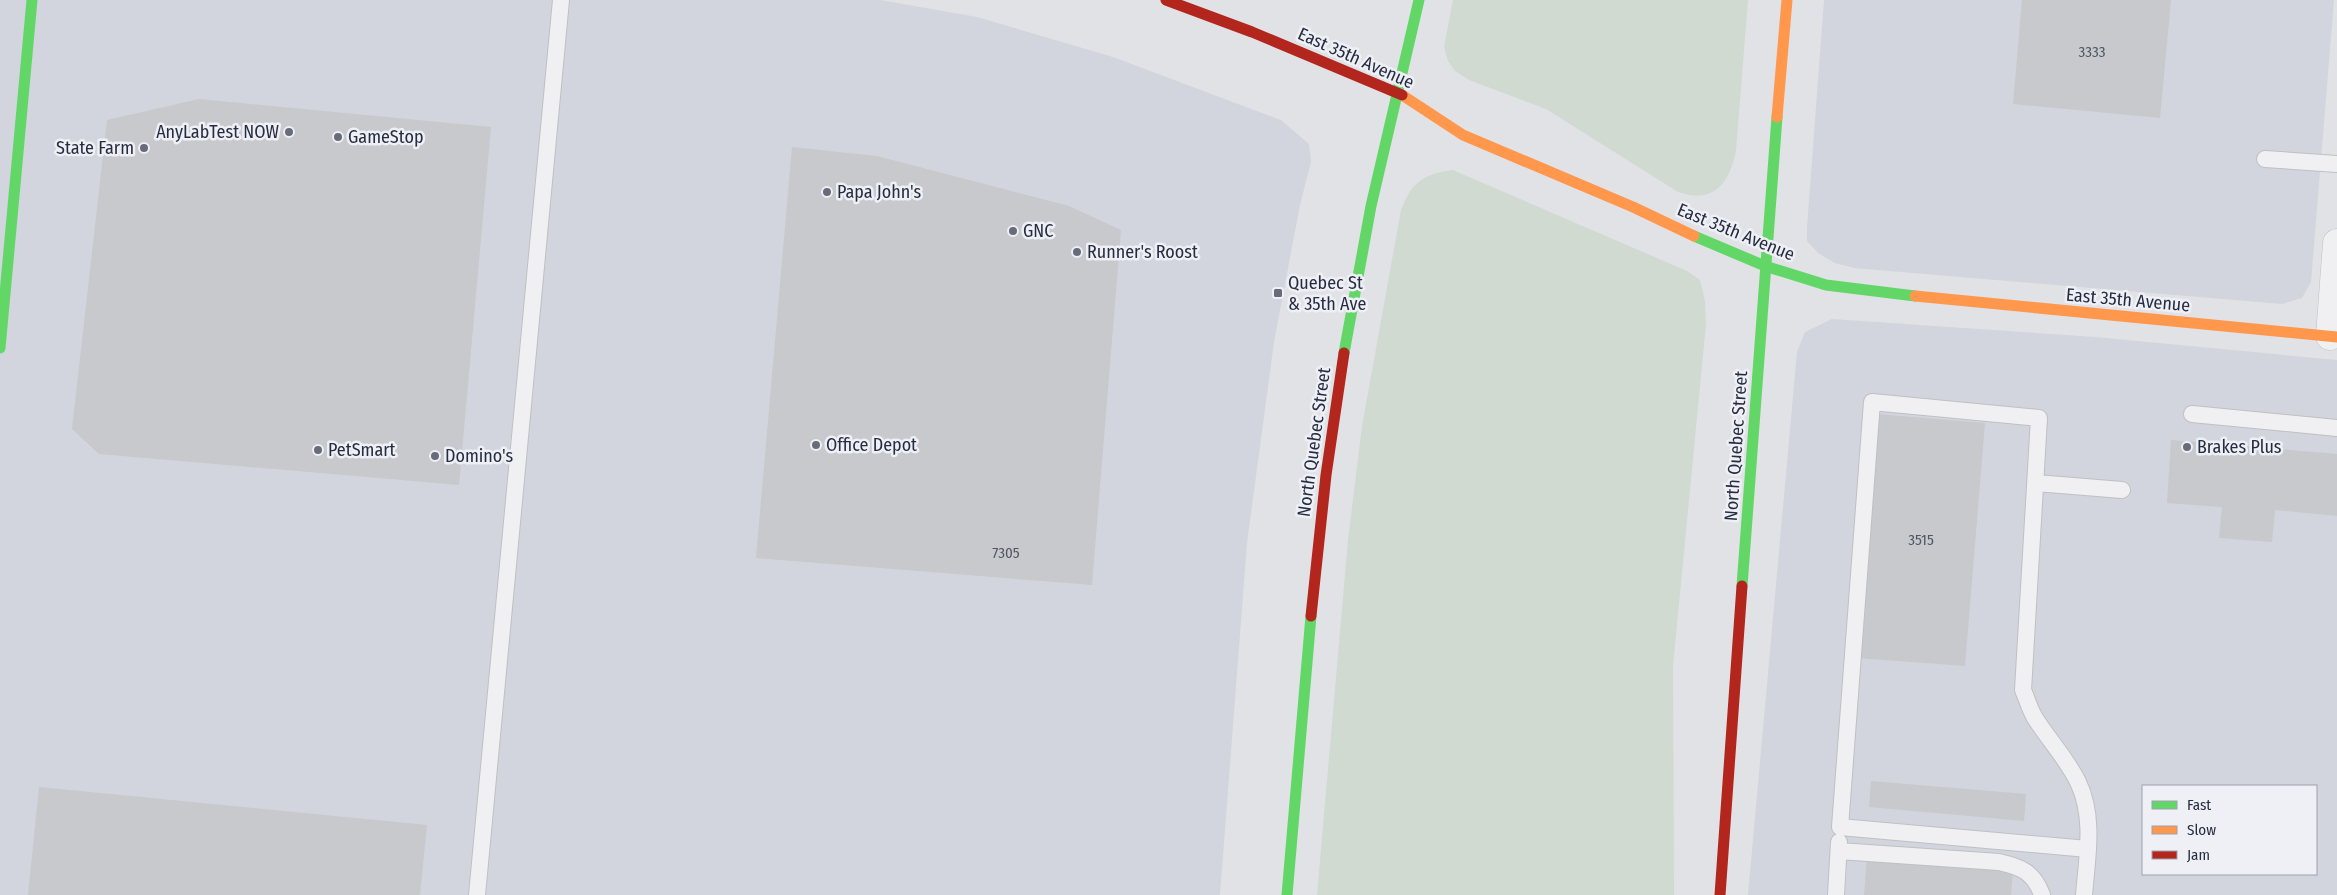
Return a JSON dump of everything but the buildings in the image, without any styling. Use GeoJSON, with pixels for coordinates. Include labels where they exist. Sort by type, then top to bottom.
{"type":"FeatureCollection","features":[{"type":"Feature","properties":{"kind":"main road"},"geometry":{"type":"LineString","coordinates":[[0,348],[32,0]]}},
{"type":"Feature","properties":{"kind":"main road","name":"East 35th Avenue"},"geometry":{"type":"LineString","coordinates":[[1166,0],[1252,32],[1397,92],[1463,135],[1765,266],[1826,285],[1943,300],[2333,336]]}},
{"type":"Feature","properties":{"kind":"main road","name":"North Quebec Street"},"geometry":{"type":"LineString","coordinates":[[1287,895],[1318,542],[1334,414],[1359,265],[1419,0]]}},
{"type":"Feature","properties":{"kind":"main road","name":"North Quebec Street"},"geometry":{"type":"LineString","coordinates":[[1720,895],[1765,266],[1787,0]]}},
{"type":"Feature","properties":{"kind":"street"},"geometry":{"type":"LineString","coordinates":[[2333,336],[2337,244]]}},
{"type":"Feature","properties":{"kind":"lane"},"geometry":{"type":"LineString","coordinates":[[477,895],[561,0]]}},
{"type":"Feature","properties":{"kind":"lane"},"geometry":{"type":"LineString","coordinates":[[2265,159],[2337,164]]}},
{"type":"Feature","properties":{"kind":"lane"},"geometry":{"type":"LineString","coordinates":[[1836,895],[1872,402],[2040,418],[2023,690],[2034,716],[2078,782],[2089,818],[2084,895]]}},
{"type":"Feature","properties":{"kind":"lane"},"geometry":{"type":"LineString","coordinates":[[2192,414],[2337,428]]}},
{"type":"Feature","properties":{"kind":"lane"},"geometry":{"type":"LineString","coordinates":[[2036,483],[2122,490]]}},
{"type":"Feature","properties":{"kind":"lane"},"geometry":{"type":"LineString","coordinates":[[1840,827],[2088,849]]}},
{"type":"Feature","properties":{"kind":"lane"},"geometry":{"type":"LineString","coordinates":[[1839,851],[1999,862],[2019,867],[2032,876],[2042,895]]}},
{"type":"Feature","properties":{"kind":"shaded area"},"geometry":{"type":"Polygon","coordinates":[[[0,0],[880,0],[977,17],[1113,57],[1281,120],[1309,144],[1311,162],[1300,205],[1274,342],[1247,543],[1220,895],[0,895],[0,0]]]}},
{"type":"Feature","properties":{"kind":"shaded area"},"geometry":{"type":"Polygon","coordinates":[[[1453,0],[1748,0],[1736,151],[1733,163],[1724,182],[1710,193],[1701,195],[1678,192],[1546,109],[1469,80],[1455,71],[1448,61],[1444,47],[1453,0]]]}},
{"type":"Feature","properties":{"kind":"shaded area"},"geometry":{"type":"Polygon","coordinates":[[[1824,0],[2334,0],[2311,282],[2302,298],[2282,304],[1854,268],[1835,263],[1818,253],[1807,241],[1807,227],[1824,0]]]}},
{"type":"Feature","properties":{"kind":"shaded area"},"geometry":{"type":"Polygon","coordinates":[[[1453,170],[1687,271],[1700,280],[1705,301],[1706,324],[1673,666],[1674,895],[1317,895],[1348,540],[1362,426],[1401,210],[1410,192],[1420,181],[1434,174],[1453,170]]]}},
{"type":"Feature","properties":{"kind":"shaded area"},"geometry":{"type":"Polygon","coordinates":[[[1832,319],[2095,337],[2337,360],[2337,895],[1748,895],[1797,352],[1805,332],[1832,319]]]}},
{"type":"Feature","properties":{"kind":"traffic: fast"},"geometry":{"type":"LineString","coordinates":[[0,348],[32,0]]}},
{"type":"Feature","properties":{"kind":"traffic: fast"},"geometry":{"type":"LineString","coordinates":[[1344,353],[1371,206],[1419,0]]}},
{"type":"Feature","properties":{"kind":"traffic: fast"},"geometry":{"type":"LineString","coordinates":[[1742,586],[1777,117]]}},
{"type":"Feature","properties":{"kind":"traffic: fast"},"geometry":{"type":"LineString","coordinates":[[1694,236],[1765,266],[1826,285],[1915,296]]}},
{"type":"Feature","properties":{"kind":"traffic: fast"},"geometry":{"type":"LineString","coordinates":[[1287,895],[1311,616]]}},
{"type":"Feature","properties":{"kind":"traffic: slow"},"geometry":{"type":"LineString","coordinates":[[1777,117],[1787,0]]}},
{"type":"Feature","properties":{"kind":"traffic: slow"},"geometry":{"type":"LineString","coordinates":[[1402,95],[1463,135],[1633,207],[1694,236]]}},
{"type":"Feature","properties":{"kind":"traffic: slow"},"geometry":{"type":"LineString","coordinates":[[1915,296],[2337,337]]}},
{"type":"Feature","properties":{"kind":"traffic: jam"},"geometry":{"type":"LineString","coordinates":[[1166,0],[1252,32],[1402,95]]}},
{"type":"Feature","properties":{"kind":"traffic: jam"},"geometry":{"type":"LineString","coordinates":[[1311,616],[1326,475],[1344,353]]}},
{"type":"Feature","properties":{"kind":"traffic: jam"},"geometry":{"type":"LineString","coordinates":[[1720,895],[1742,586]]}},
{"type":"Feature","properties":{"kind":"place","name":"AnyLabTest NOW"},"geometry":{"type":"Point","coordinates":[289,132]}},
{"type":"Feature","properties":{"kind":"place","name":"GameStop"},"geometry":{"type":"Point","coordinates":[338,137]}},
{"type":"Feature","properties":{"kind":"place","name":"State Farm"},"geometry":{"type":"Point","coordinates":[144,148]}},
{"type":"Feature","properties":{"kind":"place","name":"Papa John's"},"geometry":{"type":"Point","coordinates":[827,192]}},
{"type":"Feature","properties":{"kind":"place","name":"GNC"},"geometry":{"type":"Point","coordinates":[1013,231]}},
{"type":"Feature","properties":{"kind":"place","name":"Runner's Roost"},"geometry":{"type":"Point","coordinates":[1077,252]}},
{"type":"Feature","properties":{"kind":"place","name":"Quebec St & 35th Ave"},"geometry":{"type":"Point","coordinates":[1278,293]}},
{"type":"Feature","properties":{"kind":"place","name":"Office Depot"},"geometry":{"type":"Point","coordinates":[816,445]}},
{"type":"Feature","properties":{"kind":"place","name":"Brakes Plus"},"geometry":{"type":"Point","coordinates":[2187,447]}},
{"type":"Feature","properties":{"kind":"place","name":"PetSmart"},"geometry":{"type":"Point","coordinates":[318,450]}},
{"type":"Feature","properties":{"kind":"place","name":"Domino's"},"geometry":{"type":"Point","coordinates":[435,456]}}]}
